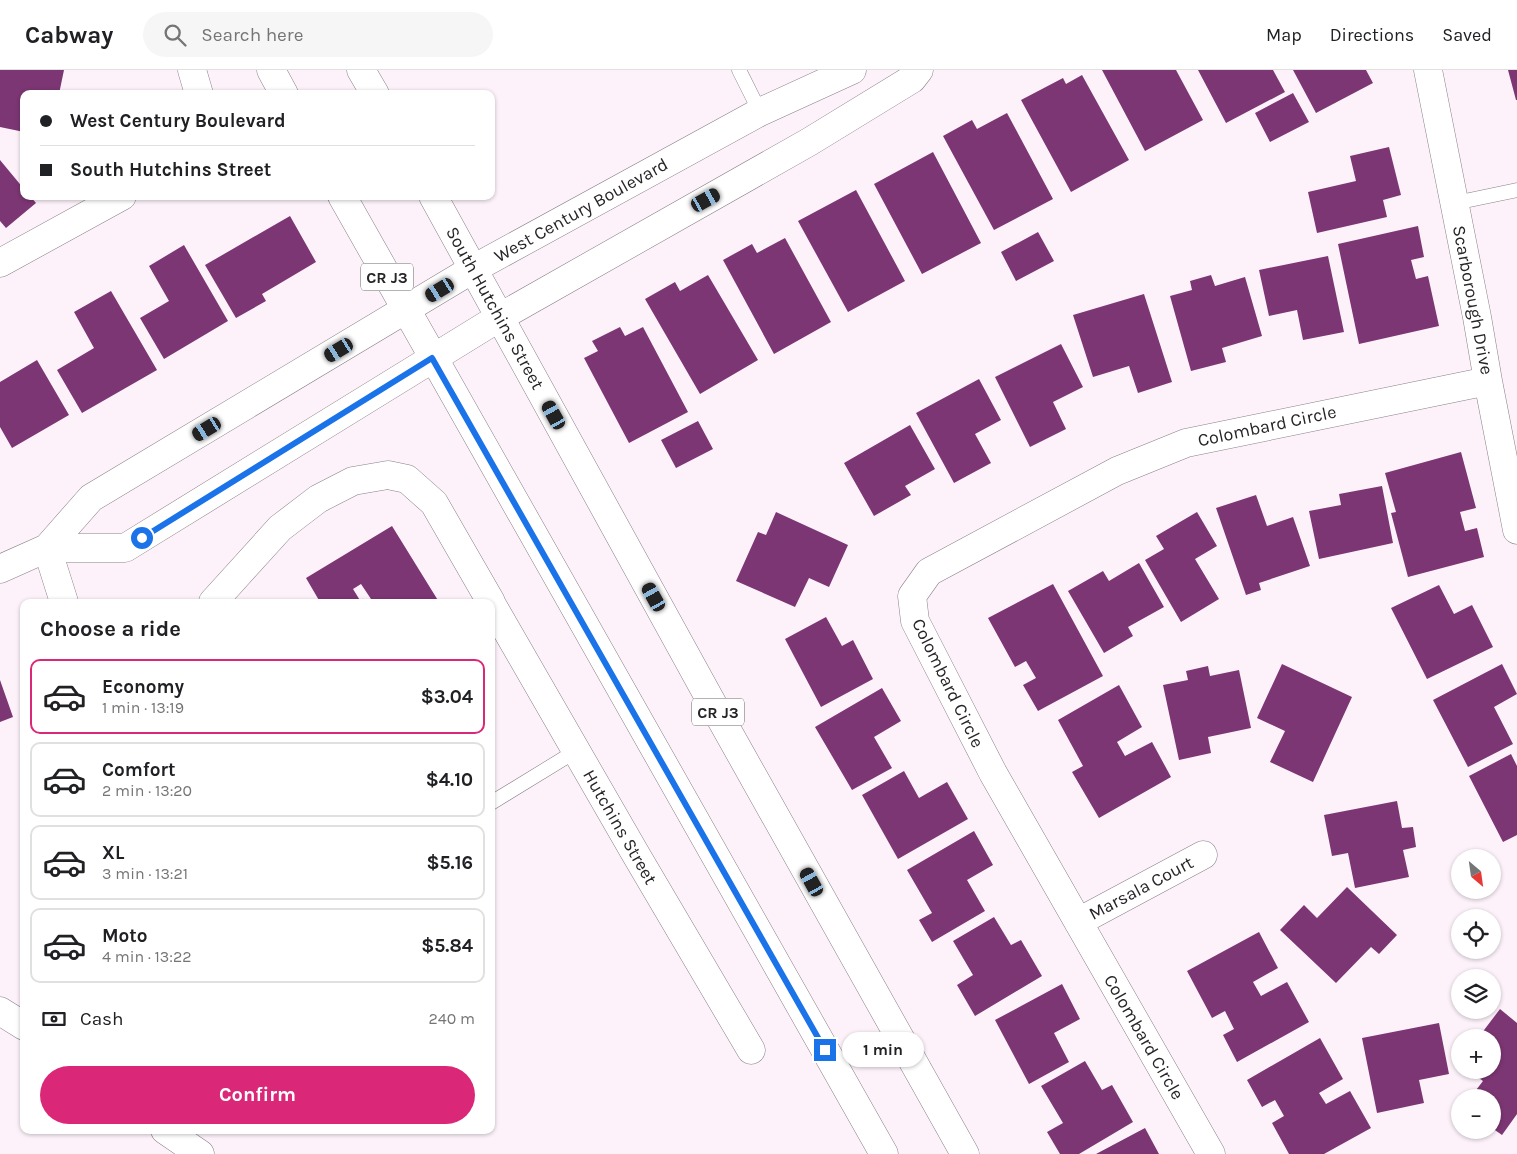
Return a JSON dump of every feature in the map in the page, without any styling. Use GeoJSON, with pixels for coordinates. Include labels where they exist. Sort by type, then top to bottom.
{"type":"FeatureCollection","features":[{"type":"Feature","properties":{"kind":"street"},"geometry":{"type":"LineString","coordinates":[[192,70],[198,90]]}},
{"type":"Feature","properties":{"kind":"street"},"geometry":{"type":"LineString","coordinates":[[271,70],[282,90]]}},
{"type":"Feature","properties":{"kind":"street"},"geometry":{"type":"LineString","coordinates":[[361,70],[372,90]]}},
{"type":"Feature","properties":{"kind":"street","name":"West Century Boulevard"},"geometry":{"type":"LineString","coordinates":[[0,569],[46,548],[90,498],[473,269],[760,112],[852,70]]}},
{"type":"Feature","properties":{"kind":"street","name":"West Century Boulevard"},"geometry":{"type":"LineString","coordinates":[[46,548],[125,548],[500,317],[809,142],[912,79],[919,70]]}},
{"type":"Feature","properties":{"kind":"street","name":"Scarborough Drive"},"geometry":{"type":"LineString","coordinates":[[1428,70],[1517,530]]}},
{"type":"Feature","properties":{"kind":"street"},"geometry":{"type":"LineString","coordinates":[[0,263],[115,200]]}},
{"type":"Feature","properties":{"kind":"street","name":"CR J3"},"geometry":{"type":"LineString","coordinates":[[344,200],[884,1154]]}},
{"type":"Feature","properties":{"kind":"street","name":"South Hutchins Street"},"geometry":{"type":"LineString","coordinates":[[435,200],[713,704],[965,1154]]}},
{"type":"Feature","properties":{"kind":"street","name":"Colombard Circle"},"geometry":{"type":"LineString","coordinates":[[1211,1154],[993,773],[915,621],[912,596],[929,572],[1117,471],[1186,443],[1488,381]]}},
{"type":"Feature","properties":{"kind":"street","name":"Hutchins Street"},"geometry":{"type":"LineString","coordinates":[[216,599],[280,528],[318,499],[352,481],[388,475],[407,480],[434,503],[489,599]]}},
{"type":"Feature","properties":{"kind":"street"},"geometry":{"type":"LineString","coordinates":[[46,548],[63,599]]}},
{"type":"Feature","properties":{"kind":"street","name":"Hutchins Street"},"geometry":{"type":"LineString","coordinates":[[495,610],[750,1050]]}},
{"type":"Feature","properties":{"kind":"street","name":"Marsala Court"},"geometry":{"type":"LineString","coordinates":[[1078,922],[1204,854]]}},
{"type":"Feature","properties":{"kind":"street"},"geometry":{"type":"LineString","coordinates":[[0,1011],[20,1024]]}},
{"type":"Feature","properties":{"kind":"street"},"geometry":{"type":"LineString","coordinates":[[171,1134],[200,1154]]}},
{"type":"Feature","properties":{"kind":"lane"},"geometry":{"type":"LineString","coordinates":[[739,70],[760,112]]}},
{"type":"Feature","properties":{"kind":"lane"},"geometry":{"type":"LineString","coordinates":[[1455,203],[1517,190]]}},
{"type":"Feature","properties":{"kind":"lane"},"geometry":{"type":"LineString","coordinates":[[495,801],[576,751]]}},
{"type":"Feature","properties":{"kind":"building"},"geometry":{"type":"Polygon","coordinates":[[[0,70],[64,70],[60,90],[20,90],[20,131],[0,127],[0,70]]]}},
{"type":"Feature","properties":{"kind":"building"},"geometry":{"type":"Polygon","coordinates":[[[1102,70],[1176,70],[1203,120],[1145,151],[1102,70]]]}},
{"type":"Feature","properties":{"kind":"building"},"geometry":{"type":"Polygon","coordinates":[[[1198,70],[1273,70],[1285,92],[1226,123],[1198,70]]]}},
{"type":"Feature","properties":{"kind":"building"},"geometry":{"type":"Polygon","coordinates":[[[1293,70],[1366,70],[1373,83],[1316,113],[1293,70]]]}},
{"type":"Feature","properties":{"kind":"building"},"geometry":{"type":"Polygon","coordinates":[[[1508,70],[1517,70],[1517,100],[1516,100],[1508,70]]]}},
{"type":"Feature","properties":{"kind":"building"},"geometry":{"type":"Polygon","coordinates":[[[1082,75],[1129,160],[1071,192],[1021,100],[1063,78],[1066,84],[1082,75]]]}},
{"type":"Feature","properties":{"kind":"building"},"geometry":{"type":"Polygon","coordinates":[[[1293,93],[1309,122],[1270,142],[1255,113],[1293,93]]]}},
{"type":"Feature","properties":{"kind":"building"},"geometry":{"type":"Polygon","coordinates":[[[1007,113],[1053,199],[994,230],[943,136],[972,120],[977,129],[1007,113]]]}},
{"type":"Feature","properties":{"kind":"building"},"geometry":{"type":"Polygon","coordinates":[[[1389,147],[1401,195],[1383,200],[1387,217],[1317,233],[1308,192],[1356,181],[1350,156],[1389,147]]]}},
{"type":"Feature","properties":{"kind":"building"},"geometry":{"type":"Polygon","coordinates":[[[933,152],[981,243],[922,274],[874,184],[933,152]]]}},
{"type":"Feature","properties":{"kind":"building"},"geometry":{"type":"Polygon","coordinates":[[[0,160],[20,184],[20,200],[33,200],[36,203],[6,228],[0,221],[0,160]]]}},
{"type":"Feature","properties":{"kind":"building"},"geometry":{"type":"Polygon","coordinates":[[[856,190],[905,281],[848,312],[798,221],[856,190]]]}},
{"type":"Feature","properties":{"kind":"building"},"geometry":{"type":"Polygon","coordinates":[[[290,216],[316,262],[262,294],[266,301],[236,318],[205,265],[290,216]]]}},
{"type":"Feature","properties":{"kind":"building"},"geometry":{"type":"Polygon","coordinates":[[[1418,226],[1424,257],[1411,260],[1416,279],[1428,276],[1439,326],[1359,344],[1338,244],[1418,226]]]}},
{"type":"Feature","properties":{"kind":"building"},"geometry":{"type":"Polygon","coordinates":[[[1038,232],[1054,261],[1016,281],[1001,252],[1038,232]]]}},
{"type":"Feature","properties":{"kind":"building"},"geometry":{"type":"Polygon","coordinates":[[[785,238],[831,322],[774,354],[723,260],[752,244],[757,253],[785,238]]]}},
{"type":"Feature","properties":{"kind":"building"},"geometry":{"type":"Polygon","coordinates":[[[184,245],[228,321],[164,359],[140,318],[169,301],[149,266],[184,245]]]}},
{"type":"Feature","properties":{"kind":"building"},"geometry":{"type":"Polygon","coordinates":[[[1328,256],[1344,332],[1303,340],[1297,310],[1269,316],[1259,270],[1328,256]]]}},
{"type":"Feature","properties":{"kind":"building"},"geometry":{"type":"Polygon","coordinates":[[[708,275],[758,360],[700,394],[645,299],[675,282],[680,291],[708,275]]]}},
{"type":"Feature","properties":{"kind":"building"},"geometry":{"type":"Polygon","coordinates":[[[1211,275],[1215,286],[1245,277],[1262,336],[1222,348],[1226,362],[1191,371],[1170,296],[1192,290],[1190,281],[1211,275]]]}},
{"type":"Feature","properties":{"kind":"building"},"geometry":{"type":"Polygon","coordinates":[[[111,291],[157,370],[82,413],[57,370],[94,348],[74,312],[111,291]]]}},
{"type":"Feature","properties":{"kind":"building"},"geometry":{"type":"Polygon","coordinates":[[[1144,294],[1172,382],[1138,393],[1129,366],[1093,377],[1073,315],[1144,294]]]}},
{"type":"Feature","properties":{"kind":"building"},"geometry":{"type":"Polygon","coordinates":[[[620,327],[625,336],[643,327],[688,412],[629,443],[584,358],[598,351],[592,341],[620,327]]]}},
{"type":"Feature","properties":{"kind":"building"},"geometry":{"type":"Polygon","coordinates":[[[1061,344],[1083,387],[1053,402],[1066,429],[1030,447],[995,377],[1061,344]]]}},
{"type":"Feature","properties":{"kind":"building"},"geometry":{"type":"Polygon","coordinates":[[[37,360],[69,415],[12,448],[0,427],[0,382],[37,360]]]}},
{"type":"Feature","properties":{"kind":"building"},"geometry":{"type":"Polygon","coordinates":[[[979,379],[1001,420],[975,434],[991,463],[954,483],[916,413],[979,379]]]}},
{"type":"Feature","properties":{"kind":"building"},"geometry":{"type":"Polygon","coordinates":[[[698,421],[713,449],[676,468],[661,440],[698,421]]]}},
{"type":"Feature","properties":{"kind":"building"},"geometry":{"type":"Polygon","coordinates":[[[910,425],[935,469],[905,486],[911,495],[874,516],[844,463],[910,425]]]}},
{"type":"Feature","properties":{"kind":"building"},"geometry":{"type":"Polygon","coordinates":[[[1461,452],[1476,508],[1460,512],[1465,531],[1477,528],[1484,557],[1408,577],[1391,513],[1396,512],[1385,473],[1461,452]]]}},
{"type":"Feature","properties":{"kind":"building"},"geometry":{"type":"Polygon","coordinates":[[[1382,486],[1393,543],[1319,559],[1309,511],[1341,505],[1339,494],[1382,486]]]}},
{"type":"Feature","properties":{"kind":"building"},"geometry":{"type":"Polygon","coordinates":[[[1256,495],[1267,526],[1293,517],[1310,566],[1259,583],[1261,590],[1246,595],[1216,508],[1256,495]]]}},
{"type":"Feature","properties":{"kind":"building"},"geometry":{"type":"Polygon","coordinates":[[[776,512],[848,545],[829,587],[809,578],[795,607],[736,581],[758,532],[766,535],[776,512]]]}},
{"type":"Feature","properties":{"kind":"building"},"geometry":{"type":"Polygon","coordinates":[[[1197,512],[1217,546],[1195,559],[1219,599],[1181,622],[1145,560],[1164,549],[1156,536],[1197,512]]]}},
{"type":"Feature","properties":{"kind":"building"},"geometry":{"type":"Polygon","coordinates":[[[392,526],[437,599],[371,599],[361,584],[353,589],[359,599],[318,599],[306,578],[392,526]]]}},
{"type":"Feature","properties":{"kind":"building"},"geometry":{"type":"Polygon","coordinates":[[[1139,563],[1164,607],[1128,627],[1133,636],[1104,653],[1068,591],[1103,571],[1109,581],[1139,563]]]}},
{"type":"Feature","properties":{"kind":"building"},"geometry":{"type":"Polygon","coordinates":[[[1053,584],[1103,676],[1038,711],[1023,685],[1036,678],[1026,661],[1015,667],[988,618],[1053,584]]]}},
{"type":"Feature","properties":{"kind":"building"},"geometry":{"type":"Polygon","coordinates":[[[1439,585],[1454,614],[1472,605],[1493,647],[1427,679],[1391,608],[1439,585]]]}},
{"type":"Feature","properties":{"kind":"building"},"geometry":{"type":"Polygon","coordinates":[[[826,617],[842,646],[853,640],[873,679],[821,707],[785,639],[826,617]]]}},
{"type":"Feature","properties":{"kind":"building"},"geometry":{"type":"Polygon","coordinates":[[[1282,664],[1352,697],[1313,782],[1270,762],[1285,731],[1257,718],[1282,664]]]}},
{"type":"Feature","properties":{"kind":"building"},"geometry":{"type":"Polygon","coordinates":[[[1502,664],[1517,694],[1494,707],[1513,744],[1468,767],[1433,700],[1502,664]]]}},
{"type":"Feature","properties":{"kind":"building"},"geometry":{"type":"Polygon","coordinates":[[[1208,666],[1210,676],[1239,670],[1251,728],[1208,737],[1211,753],[1179,760],[1163,685],[1188,680],[1186,671],[1208,666]]]}},
{"type":"Feature","properties":{"kind":"building"},"geometry":{"type":"Polygon","coordinates":[[[0,680],[13,717],[0,722],[0,680]]]}},
{"type":"Feature","properties":{"kind":"building"},"geometry":{"type":"Polygon","coordinates":[[[1119,685],[1142,727],[1117,742],[1125,756],[1152,742],[1171,777],[1099,818],[1072,772],[1083,766],[1058,720],[1119,685]]]}},
{"type":"Feature","properties":{"kind":"building"},"geometry":{"type":"Polygon","coordinates":[[[882,688],[901,721],[874,737],[892,768],[852,790],[815,727],[882,688]]]}},
{"type":"Feature","properties":{"kind":"building"},"geometry":{"type":"Polygon","coordinates":[[[1511,754],[1517,766],[1517,835],[1503,842],[1469,776],[1511,754]]]}},
{"type":"Feature","properties":{"kind":"building"},"geometry":{"type":"Polygon","coordinates":[[[904,771],[919,798],[947,782],[968,819],[898,859],[862,795],[904,771]]]}},
{"type":"Feature","properties":{"kind":"building"},"geometry":{"type":"Polygon","coordinates":[[[1397,801],[1402,828],[1413,827],[1416,847],[1403,850],[1409,877],[1355,888],[1348,853],[1332,856],[1324,815],[1397,801]]]}},
{"type":"Feature","properties":{"kind":"building"},"geometry":{"type":"Polygon","coordinates":[[[974,831],[993,865],[967,880],[985,911],[932,942],[919,920],[932,913],[907,870],[974,831]]]}},
{"type":"Feature","properties":{"kind":"building"},"geometry":{"type":"Polygon","coordinates":[[[1347,887],[1397,935],[1379,954],[1371,947],[1336,983],[1280,930],[1304,905],[1317,918],[1347,887]]]}},
{"type":"Feature","properties":{"kind":"building"},"geometry":{"type":"Polygon","coordinates":[[[994,917],[1011,945],[1021,940],[1042,976],[975,1016],[957,985],[973,975],[953,941],[994,917]]]}},
{"type":"Feature","properties":{"kind":"building"},"geometry":{"type":"Polygon","coordinates":[[[1259,932],[1278,968],[1253,982],[1261,996],[1287,982],[1309,1022],[1237,1062],[1223,1035],[1234,1029],[1225,1011],[1212,1018],[1187,971],[1259,932]]]}},
{"type":"Feature","properties":{"kind":"building"},"geometry":{"type":"Polygon","coordinates":[[[1062,984],[1080,1019],[1054,1033],[1069,1062],[1029,1084],[995,1020],[1062,984]]]}},
{"type":"Feature","properties":{"kind":"building"},"geometry":{"type":"Polygon","coordinates":[[[1501,1010],[1517,1023],[1517,1114],[1502,1135],[1501,1089],[1477,1089],[1483,1081],[1480,1079],[1501,1079],[1501,1029],[1485,1029],[1492,1019],[1501,1019],[1501,1010]]]}},
{"type":"Feature","properties":{"kind":"building"},"geometry":{"type":"Polygon","coordinates":[[[1439,1023],[1449,1074],[1419,1080],[1424,1103],[1377,1113],[1362,1038],[1439,1023]]]}},
{"type":"Feature","properties":{"kind":"building"},"geometry":{"type":"Polygon","coordinates":[[[1320,1038],[1343,1079],[1319,1093],[1326,1104],[1350,1091],[1371,1128],[1324,1154],[1289,1154],[1272,1123],[1284,1116],[1275,1100],[1262,1107],[1247,1080],[1320,1038]]]}},
{"type":"Feature","properties":{"kind":"building"},"geometry":{"type":"Polygon","coordinates":[[[1085,1061],[1102,1090],[1112,1085],[1133,1122],[1079,1154],[1060,1154],[1047,1132],[1063,1123],[1041,1086],[1085,1061]]]}},
{"type":"Feature","properties":{"kind":"building"},"geometry":{"type":"Polygon","coordinates":[[[1145,1128],[1159,1154],[1096,1154],[1145,1128]]]}},
{"type":"Feature","properties":{"kind":"route"},"geometry":{"type":"LineString","coordinates":[[142,538],[432,358],[825,1050]]}}]}
